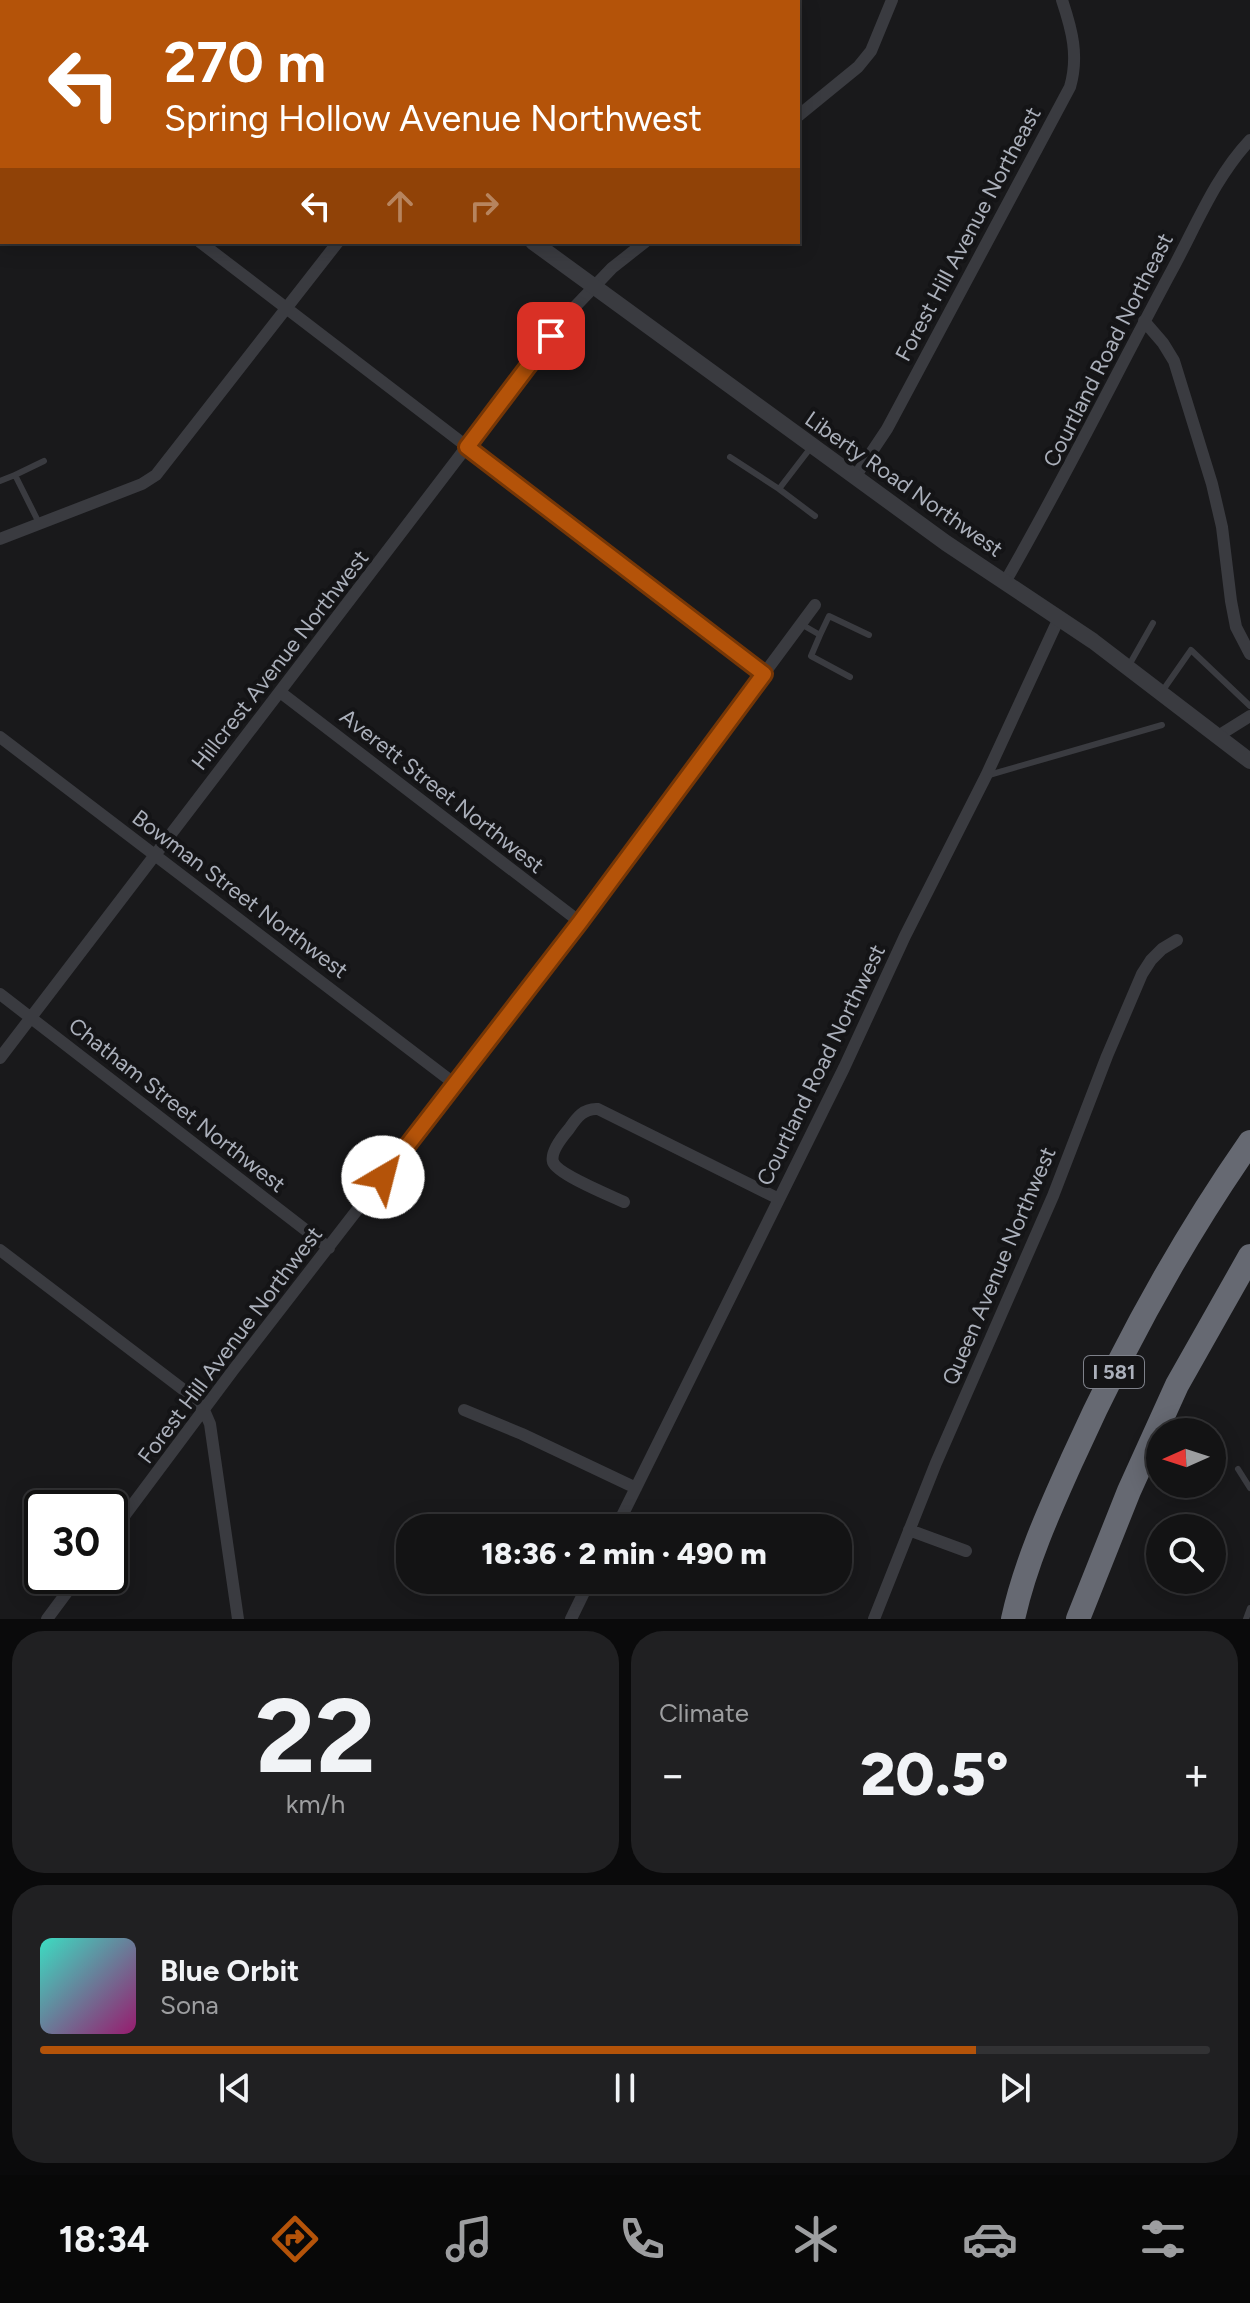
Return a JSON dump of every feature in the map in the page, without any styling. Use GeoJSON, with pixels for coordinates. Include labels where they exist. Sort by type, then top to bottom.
{"type":"FeatureCollection","features":[{"type":"Feature","properties":{"kind":"highway","name":"I 581"},"geometry":{"type":"LineString","coordinates":[[1013,1619],[1039,1539],[1110,1379],[1180,1251],[1250,1142]]}},
{"type":"Feature","properties":{"kind":"highway","name":"I 581"},"geometry":{"type":"LineString","coordinates":[[1078,1619],[1106,1546],[1177,1385],[1250,1256]]}},
{"type":"Feature","properties":{"kind":"street"},"geometry":{"type":"LineString","coordinates":[[800,114],[858,67],[871,51],[892,0]]}},
{"type":"Feature","properties":{"kind":"street","name":"Forest Hill Avenue Northeast"},"geometry":{"type":"LineString","coordinates":[[855,477],[887,429],[1070,87],[1076,55],[1062,0]]}},
{"type":"Feature","properties":{"kind":"street","name":"Courtland Road Northeast"},"geometry":{"type":"LineString","coordinates":[[1005,582],[1051,503],[1208,200],[1237,153],[1250,140]]}},
{"type":"Feature","properties":{"kind":"street"},"geometry":{"type":"LineString","coordinates":[[203,244],[764,674]]}},
{"type":"Feature","properties":{"kind":"street"},"geometry":{"type":"LineString","coordinates":[[0,539],[142,484],[156,475],[336,244]]}},
{"type":"Feature","properties":{"kind":"street","name":"Liberty Road Northwest"},"geometry":{"type":"LineString","coordinates":[[536,244],[855,477],[1128,667],[1250,761]]}},
{"type":"Feature","properties":{"kind":"street","name":"Hillcrest Avenue Northwest"},"geometry":{"type":"LineString","coordinates":[[0,1058],[568,314],[643,244]]}},
{"type":"Feature","properties":{"kind":"street"},"geometry":{"type":"LineString","coordinates":[[1144,321],[1174,361],[1212,484],[1222,527],[1236,627],[1250,654]]}},
{"type":"Feature","properties":{"kind":"street","name":"Forest Hill Avenue Northwest"},"geometry":{"type":"LineString","coordinates":[[128,1511],[267,1325],[580,922],[815,605]]}},
{"type":"Feature","properties":{"kind":"street","name":"Courtland Road Northwest"},"geometry":{"type":"LineString","coordinates":[[623,1514],[844,1068],[1059,618]]}},
{"type":"Feature","properties":{"kind":"street","name":"Averett Street Northwest"},"geometry":{"type":"LineString","coordinates":[[280,692],[580,922]]}},
{"type":"Feature","properties":{"kind":"street"},"geometry":{"type":"LineString","coordinates":[[1218,736],[1250,716]]}},
{"type":"Feature","properties":{"kind":"street","name":"Bowman Street Northwest"},"geometry":{"type":"LineString","coordinates":[[0,737],[455,1084]]}},
{"type":"Feature","properties":{"kind":"street","name":"Queen Avenue Northwest"},"geometry":{"type":"LineString","coordinates":[[874,1619],[966,1392],[1053,1196],[1142,974],[1162,949],[1177,940]]}},
{"type":"Feature","properties":{"kind":"street","name":"Chatham Street Northwest"},"geometry":{"type":"LineString","coordinates":[[0,994],[329,1248]]}},
{"type":"Feature","properties":{"kind":"street"},"geometry":{"type":"LineString","coordinates":[[624,1202],[590,1187],[553,1163],[552,1157],[562,1138],[582,1112],[598,1109],[779,1199]]}},
{"type":"Feature","properties":{"kind":"street"},"geometry":{"type":"LineString","coordinates":[[0,1250],[193,1397],[204,1410],[210,1424],[218,1472],[238,1619]]}},
{"type":"Feature","properties":{"kind":"street"},"geometry":{"type":"LineString","coordinates":[[464,1410],[636,1488]]}},
{"type":"Feature","properties":{"kind":"street"},"geometry":{"type":"LineString","coordinates":[[909,1530],[966,1551]]}},
{"type":"Feature","properties":{"kind":"street"},"geometry":{"type":"LineString","coordinates":[[47,1619],[66,1594]]}},
{"type":"Feature","properties":{"kind":"street"},"geometry":{"type":"LineString","coordinates":[[571,1619],[583,1594]]}},
{"type":"Feature","properties":{"kind":"lane"},"geometry":{"type":"LineString","coordinates":[[779,489],[812,446]]}},
{"type":"Feature","properties":{"kind":"lane"},"geometry":{"type":"LineString","coordinates":[[730,457],[815,516]]}},
{"type":"Feature","properties":{"kind":"lane"},"geometry":{"type":"LineString","coordinates":[[0,481],[44,461]]}},
{"type":"Feature","properties":{"kind":"lane"},"geometry":{"type":"LineString","coordinates":[[15,475],[39,523]]}},
{"type":"Feature","properties":{"kind":"lane"},"geometry":{"type":"LineString","coordinates":[[850,677],[811,656],[820,635],[829,616],[869,635]]}},
{"type":"Feature","properties":{"kind":"lane"},"geometry":{"type":"LineString","coordinates":[[1128,667],[1153,623]]}},
{"type":"Feature","properties":{"kind":"lane"},"geometry":{"type":"LineString","coordinates":[[801,624],[820,635]]}},
{"type":"Feature","properties":{"kind":"lane"},"geometry":{"type":"LineString","coordinates":[[1161,693],[1191,650],[1250,706]]}},
{"type":"Feature","properties":{"kind":"lane"},"geometry":{"type":"LineString","coordinates":[[986,776],[1162,725]]}},
{"type":"Feature","properties":{"kind":"lane"},"geometry":{"type":"LineString","coordinates":[[1238,1469],[1250,1488]]}},
{"type":"Feature","properties":{"kind":"lane"},"geometry":{"type":"LineString","coordinates":[[1246,1619],[1250,1608]]}},
{"type":"Feature","properties":{"kind":"route"},"geometry":{"type":"LineString","coordinates":[[383,1177],[580,922],[764,674],[467,447],[551,336]]}}]}
